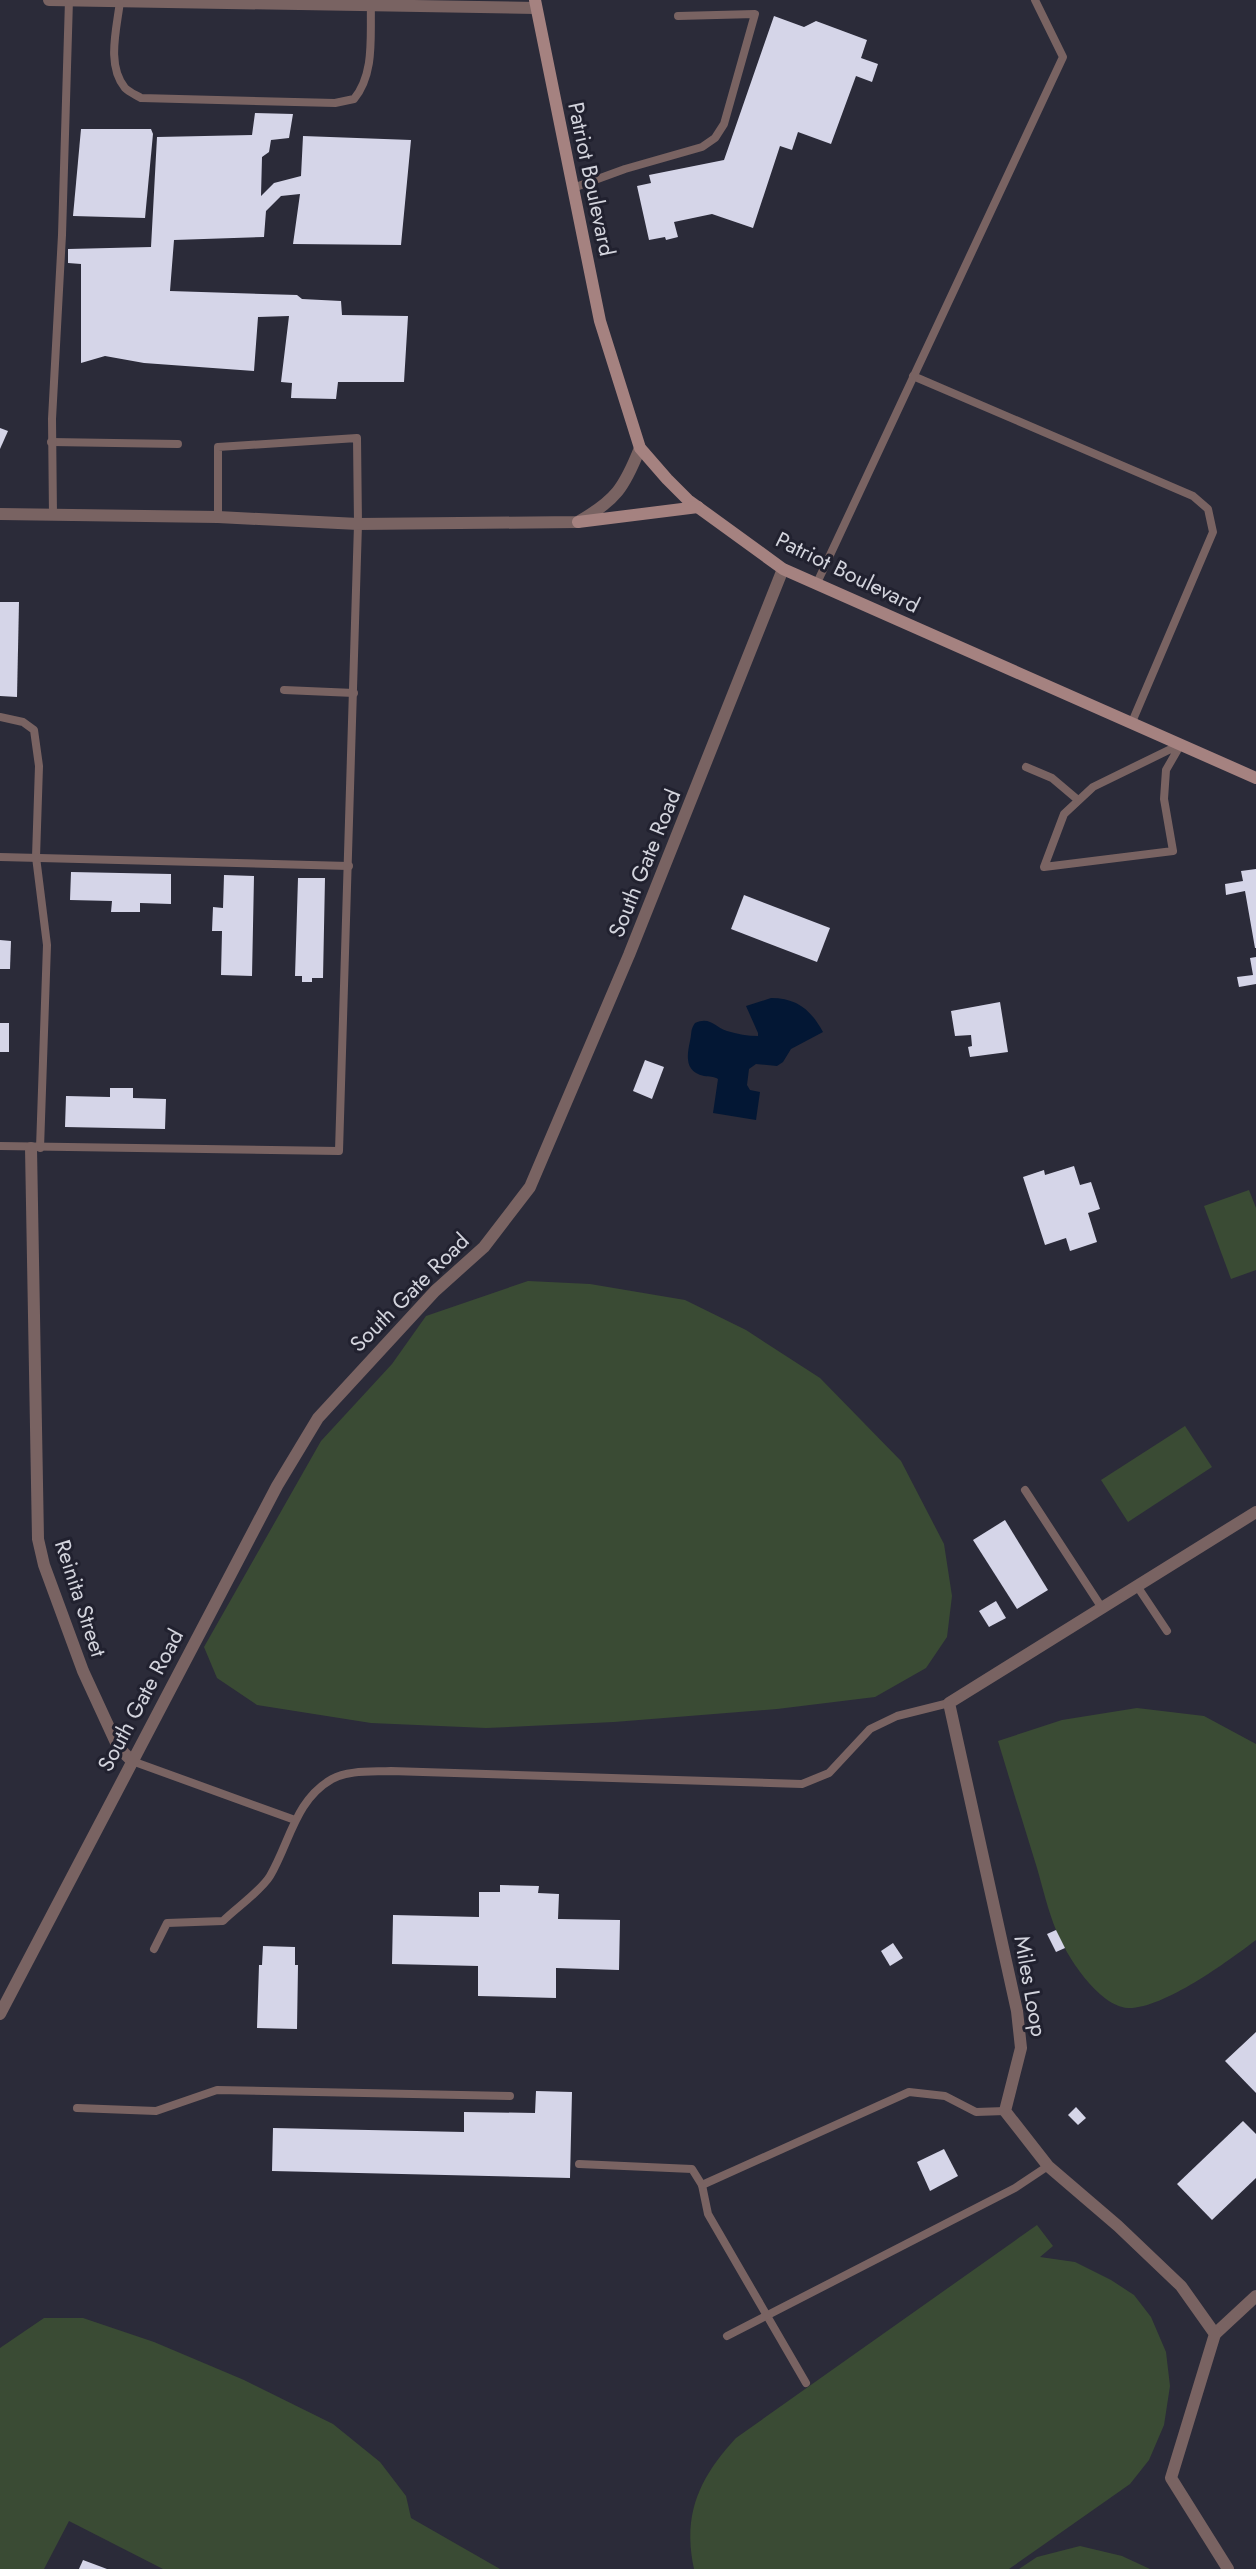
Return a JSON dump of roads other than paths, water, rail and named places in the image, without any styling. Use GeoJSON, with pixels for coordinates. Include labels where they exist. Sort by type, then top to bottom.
{"type":"FeatureCollection","features":[{"type":"Feature","properties":{"kind":"street"},"geometry":{"type":"LineString","coordinates":[[49,0],[371,5],[535,4]]}},
{"type":"Feature","properties":{"kind":"street","name":"Patriot Boulevard"},"geometry":{"type":"LineString","coordinates":[[535,4],[600,321],[640,448],[666,479],[701,509],[783,569],[1256,778]]}},
{"type":"Feature","properties":{"kind":"street"},"geometry":{"type":"LineString","coordinates":[[578,522],[601,509],[614,497],[627,481],[640,448]]}},
{"type":"Feature","properties":{"kind":"street"},"geometry":{"type":"LineString","coordinates":[[0,514],[218,517],[358,524],[578,522],[701,509]]}},
{"type":"Feature","properties":{"kind":"street","name":"South Gate Road"},"geometry":{"type":"LineString","coordinates":[[0,2014],[277,1486],[318,1418],[435,1291],[484,1246],[531,1187],[629,955],[783,569]]}},
{"type":"Feature","properties":{"kind":"street","name":"Reinita Street"},"geometry":{"type":"LineString","coordinates":[[36,1148],[38,1539],[44,1565],[83,1671],[118,1747],[132,1761]]}},
{"type":"Feature","properties":{"kind":"street"},"geometry":{"type":"LineString","coordinates":[[949,1703],[1256,1512]]}},
{"type":"Feature","properties":{"kind":"street","name":"Miles Loop"},"geometry":{"type":"LineString","coordinates":[[949,1703],[1017,2011],[1021,2048],[1005,2111]]}},
{"type":"Feature","properties":{"kind":"street"},"geometry":{"type":"LineString","coordinates":[[1005,2111],[1048,2166],[1118,2226],[1181,2286],[1215,2334]]}},
{"type":"Feature","properties":{"kind":"street"},"geometry":{"type":"LineString","coordinates":[[1228,2569],[1171,2478],[1215,2334],[1256,2296]]}},
{"type":"Feature","properties":{"kind":"lane"},"geometry":{"type":"LineString","coordinates":[[53,515],[51,442],[62,235],[69,0]]}},
{"type":"Feature","properties":{"kind":"lane"},"geometry":{"type":"LineString","coordinates":[[816,585],[1063,57],[1035,0]]}},
{"type":"Feature","properties":{"kind":"lane"},"geometry":{"type":"LineString","coordinates":[[120,1],[114,52],[117,72],[126,89],[141,98],[335,103],[354,99],[364,87],[368,71],[371,5]]}},
{"type":"Feature","properties":{"kind":"lane"},"geometry":{"type":"LineString","coordinates":[[573,188],[625,169],[702,147],[715,138],[724,124],[755,14],[678,16]]}},
{"type":"Feature","properties":{"kind":"lane"},"geometry":{"type":"LineString","coordinates":[[913,376],[1193,496],[1208,509],[1213,532],[1132,722]]}},
{"type":"Feature","properties":{"kind":"lane"},"geometry":{"type":"LineString","coordinates":[[0,1146],[339,1151],[354,693],[358,524],[357,438],[218,447],[218,517]]}},
{"type":"Feature","properties":{"kind":"lane"},"geometry":{"type":"LineString","coordinates":[[51,442],[178,444]]}},
{"type":"Feature","properties":{"kind":"lane"},"geometry":{"type":"LineString","coordinates":[[284,690],[354,693]]}},
{"type":"Feature","properties":{"kind":"lane"},"geometry":{"type":"LineString","coordinates":[[0,717],[23,722],[34,730],[39,766],[36,857],[47,945],[36,1148]]}},
{"type":"Feature","properties":{"kind":"lane"},"geometry":{"type":"LineString","coordinates":[[1181,744],[1166,770],[1164,799],[1173,851],[1044,867],[1064,814],[1078,800],[1093,787],[1181,744]]}},
{"type":"Feature","properties":{"kind":"lane"},"geometry":{"type":"LineString","coordinates":[[1026,767],[1052,778],[1078,800]]}},
{"type":"Feature","properties":{"kind":"lane"},"geometry":{"type":"LineString","coordinates":[[0,857],[349,866]]}},
{"type":"Feature","properties":{"kind":"lane"},"geometry":{"type":"LineString","coordinates":[[1024,1490],[1102,1608]]}},
{"type":"Feature","properties":{"kind":"lane"},"geometry":{"type":"LineString","coordinates":[[1137,1586],[1167,1630]]}},
{"type":"Feature","properties":{"kind":"lane"},"geometry":{"type":"LineString","coordinates":[[154,1949],[167,1923],[223,1921],[269,1878],[308,1798],[333,1778],[359,1773],[403,1772],[802,1784],[829,1773],[870,1729],[897,1716],[949,1703]]}},
{"type":"Feature","properties":{"kind":"lane"},"geometry":{"type":"LineString","coordinates":[[132,1761],[295,1821]]}},
{"type":"Feature","properties":{"kind":"lane"},"geometry":{"type":"LineString","coordinates":[[77,2108],[156,2111],[217,2090],[510,2096]]}},
{"type":"Feature","properties":{"kind":"lane"},"geometry":{"type":"LineString","coordinates":[[702,2185],[909,2092],[945,2096],[976,2112],[1005,2111]]}},
{"type":"Feature","properties":{"kind":"lane"},"geometry":{"type":"LineString","coordinates":[[579,2164],[692,2169],[702,2185],[708,2214],[806,2383]]}},
{"type":"Feature","properties":{"kind":"lane"},"geometry":{"type":"LineString","coordinates":[[727,2336],[1015,2188],[1048,2166]]}},
{"type":"Feature","properties":{"kind":"water"},"geometry":{"type":"Polygon","coordinates":[[[771,998],[796,1003],[813,1017],[823,1032],[791,1049],[783,1062],[777,1066],[756,1064],[749,1069],[747,1085],[750,1090],[760,1092],[756,1120],[713,1113],[718,1079],[698,1074],[693,1071],[688,1062],[693,1025],[705,1021],[727,1031],[758,1036],[746,1006],[771,998]]]}}]}
